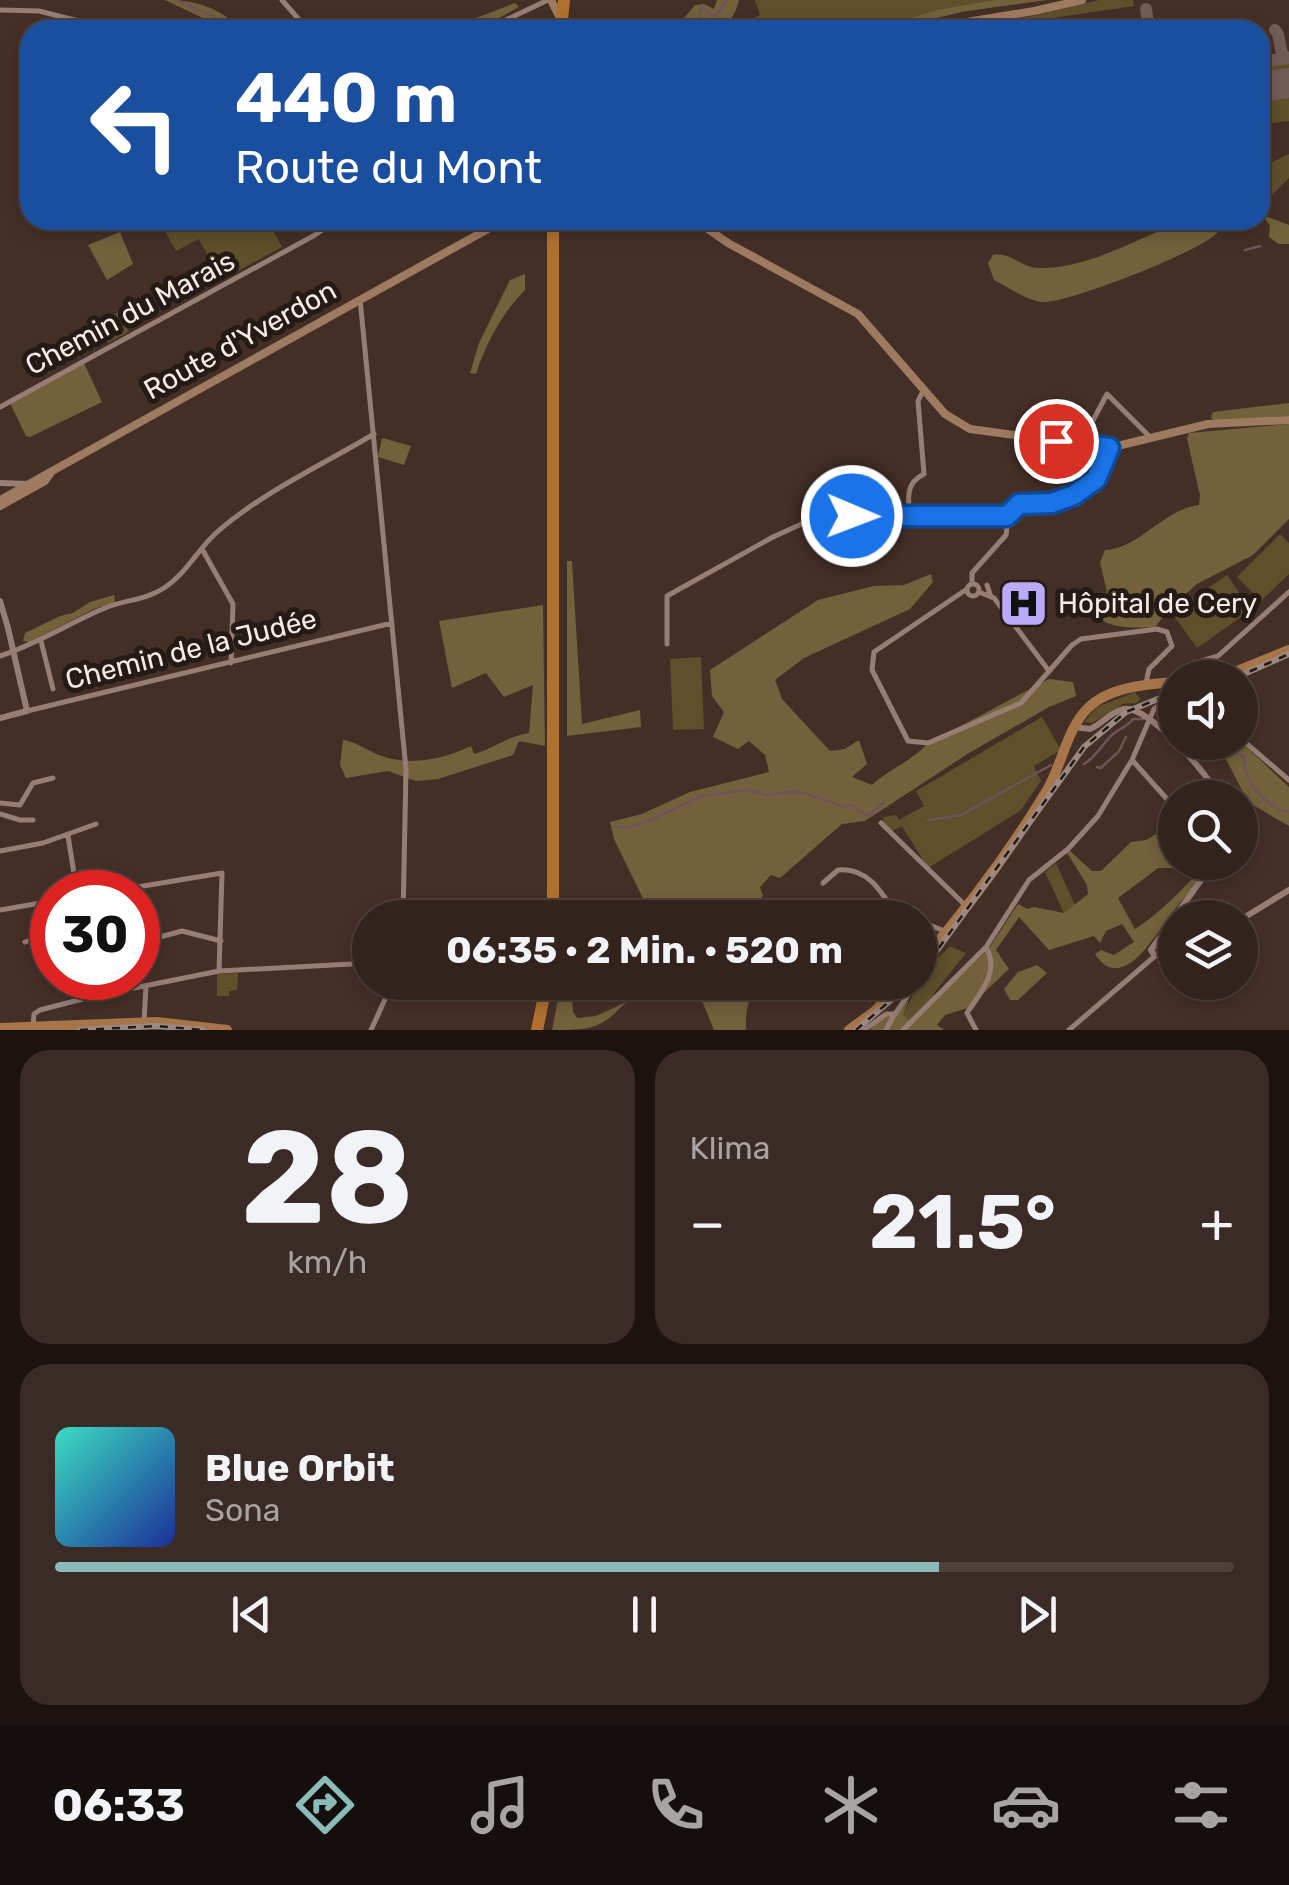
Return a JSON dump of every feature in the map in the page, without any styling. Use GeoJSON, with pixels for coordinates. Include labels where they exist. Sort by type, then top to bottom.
{"type":"FeatureCollection","features":[{"type":"Feature","properties":{"kind":"highway"},"geometry":{"type":"LineString","coordinates":[[553,230],[553,900]]}},
{"type":"Feature","properties":{"kind":"highway"},"geometry":{"type":"LineString","coordinates":[[561,230],[561,900]]}},
{"type":"Feature","properties":{"kind":"highway"},"geometry":{"type":"LineString","coordinates":[[538,1030],[544,1000]]}},
{"type":"Feature","properties":{"kind":"highway"},"geometry":{"type":"LineString","coordinates":[[546,1030],[552,1000]]}},
{"type":"Feature","properties":{"kind":"main road"},"geometry":{"type":"LineString","coordinates":[[973,20],[1082,0]]}},
{"type":"Feature","properties":{"kind":"main road","name":"Route d'Yverdon"},"geometry":{"type":"LineString","coordinates":[[0,503],[486,230]]}},
{"type":"Feature","properties":{"kind":"main road"},"geometry":{"type":"LineString","coordinates":[[710,230],[858,314],[950,419],[970,429],[1109,448],[1208,424],[1289,420]]}},
{"type":"Feature","properties":{"kind":"main road"},"geometry":{"type":"LineString","coordinates":[[0,503],[46,481],[52,471]]}},
{"type":"Feature","properties":{"kind":"main road"},"geometry":{"type":"LineString","coordinates":[[1258,663],[1289,650]]}},
{"type":"Feature","properties":{"kind":"main road"},"geometry":{"type":"LineString","coordinates":[[937,943],[1049,786],[1075,726],[1094,703],[1110,694],[1158,684]]}},
{"type":"Feature","properties":{"kind":"main road"},"geometry":{"type":"LineString","coordinates":[[849,1030],[885,1000]]}},
{"type":"Feature","properties":{"kind":"main road"},"geometry":{"type":"LineString","coordinates":[[0,1028],[144,1022],[227,1030]]}},
{"type":"Feature","properties":{"kind":"street"},"geometry":{"type":"LineString","coordinates":[[282,0],[299,20]]}},
{"type":"Feature","properties":{"kind":"street"},"geometry":{"type":"LineString","coordinates":[[528,7],[536,0]]}},
{"type":"Feature","properties":{"kind":"street"},"geometry":{"type":"LineString","coordinates":[[504,20],[549,0]]}},
{"type":"Feature","properties":{"kind":"street"},"geometry":{"type":"LineString","coordinates":[[0,10],[32,10],[73,20]]}},
{"type":"Feature","properties":{"kind":"street","name":"Chemin du Marais"},"geometry":{"type":"LineString","coordinates":[[0,406],[321,230]]}},
{"type":"Feature","properties":{"kind":"street"},"geometry":{"type":"LineString","coordinates":[[360,299],[406,769],[403,900]]}},
{"type":"Feature","properties":{"kind":"street"},"geometry":{"type":"LineString","coordinates":[[910,518],[910,485],[924,474],[918,401],[924,390]]}},
{"type":"Feature","properties":{"kind":"street"},"geometry":{"type":"LineString","coordinates":[[1080,445],[1106,394],[1151,438]]}},
{"type":"Feature","properties":{"kind":"street"},"geometry":{"type":"LineString","coordinates":[[0,656],[41,641],[102,610],[158,592],[181,573],[217,532],[269,496],[374,434]]}},
{"type":"Feature","properties":{"kind":"street"},"geometry":{"type":"LineString","coordinates":[[991,596],[979,592],[972,596],[972,572],[1006,535],[1007,516],[1019,504],[1062,501],[1086,488],[1102,470],[1109,448]]}},
{"type":"Feature","properties":{"kind":"street"},"geometry":{"type":"LineString","coordinates":[[0,483],[29,484]]}},
{"type":"Feature","properties":{"kind":"street"},"geometry":{"type":"LineString","coordinates":[[666,644],[665,602],[673,592],[817,517],[1007,516]]}},
{"type":"Feature","properties":{"kind":"street"},"geometry":{"type":"LineString","coordinates":[[202,548],[233,604],[231,663]]}},
{"type":"Feature","properties":{"kind":"street"},"geometry":{"type":"LineString","coordinates":[[970,586],[874,652],[872,670],[908,741],[928,743],[1011,708],[1081,639],[1164,630],[1170,635],[1172,646],[1149,669],[1146,685]]}},
{"type":"Feature","properties":{"kind":"street"},"geometry":{"type":"LineString","coordinates":[[987,586],[1049,671]]}},
{"type":"Feature","properties":{"kind":"street"},"geometry":{"type":"LineString","coordinates":[[1205,660],[1218,656],[1289,592]]}},
{"type":"Feature","properties":{"kind":"street"},"geometry":{"type":"LineString","coordinates":[[0,601],[14,642],[27,711]]}},
{"type":"Feature","properties":{"kind":"street","name":"Chemin de la Judée"},"geometry":{"type":"LineString","coordinates":[[0,718],[392,623]]}},
{"type":"Feature","properties":{"kind":"street"},"geometry":{"type":"LineString","coordinates":[[41,641],[53,689]]}},
{"type":"Feature","properties":{"kind":"street"},"geometry":{"type":"LineString","coordinates":[[903,1030],[986,947],[1025,884],[1068,849],[1098,816],[1132,760],[1158,706]]}},
{"type":"Feature","properties":{"kind":"street"},"geometry":{"type":"LineString","coordinates":[[1075,726],[1094,728],[1124,709],[1136,710],[1149,718],[1210,780]]}},
{"type":"Feature","properties":{"kind":"street"},"geometry":{"type":"LineString","coordinates":[[1258,753],[1289,780]]}},
{"type":"Feature","properties":{"kind":"street"},"geometry":{"type":"LineString","coordinates":[[1132,760],[1158,789]]}},
{"type":"Feature","properties":{"kind":"street"},"geometry":{"type":"LineString","coordinates":[[0,803],[20,805],[33,783],[53,778]]}},
{"type":"Feature","properties":{"kind":"street"},"geometry":{"type":"LineString","coordinates":[[0,814],[33,820]]}},
{"type":"Feature","properties":{"kind":"street"},"geometry":{"type":"LineString","coordinates":[[881,823],[966,906]]}},
{"type":"Feature","properties":{"kind":"street"},"geometry":{"type":"LineString","coordinates":[[0,851],[68,835],[96,824]]}},
{"type":"Feature","properties":{"kind":"street"},"geometry":{"type":"LineString","coordinates":[[68,835],[74,870]]}},
{"type":"Feature","properties":{"kind":"street"},"geometry":{"type":"LineString","coordinates":[[823,883],[838,870],[855,870],[866,874],[885,900]]}},
{"type":"Feature","properties":{"kind":"street"},"geometry":{"type":"LineString","coordinates":[[160,883],[222,873],[220,971]]}},
{"type":"Feature","properties":{"kind":"street"},"geometry":{"type":"LineString","coordinates":[[1069,1030],[1140,968],[1202,880]]}},
{"type":"Feature","properties":{"kind":"street"},"geometry":{"type":"LineString","coordinates":[[1258,909],[1289,890]]}},
{"type":"Feature","properties":{"kind":"street"},"geometry":{"type":"LineString","coordinates":[[0,910],[30,905]]}},
{"type":"Feature","properties":{"kind":"street"},"geometry":{"type":"LineString","coordinates":[[937,929],[946,933]]}},
{"type":"Feature","properties":{"kind":"street"},"geometry":{"type":"LineString","coordinates":[[160,937],[182,931],[221,941]]}},
{"type":"Feature","properties":{"kind":"street"},"geometry":{"type":"LineString","coordinates":[[26,942],[30,941]]}},
{"type":"Feature","properties":{"kind":"street"},"geometry":{"type":"LineString","coordinates":[[976,1030],[967,1013],[993,965],[986,947]]}},
{"type":"Feature","properties":{"kind":"street"},"geometry":{"type":"LineString","coordinates":[[1153,953],[1158,952]]}},
{"type":"Feature","properties":{"kind":"street"},"geometry":{"type":"LineString","coordinates":[[160,983],[220,971],[352,964]]}},
{"type":"Feature","properties":{"kind":"street"},"geometry":{"type":"LineString","coordinates":[[33,1026],[38,1011],[79,1000]]}},
{"type":"Feature","properties":{"kind":"street"},"geometry":{"type":"LineString","coordinates":[[144,1022],[145,1000]]}},
{"type":"Feature","properties":{"kind":"street"},"geometry":{"type":"LineString","coordinates":[[371,1030],[385,1000]]}},
{"type":"Feature","properties":{"kind":"street"},"geometry":{"type":"LineString","coordinates":[[886,1030],[905,1000]]}},
{"type":"Feature","properties":{"kind":"street"},"geometry":{"type":"LineString","coordinates":[[864,1030],[886,1014],[895,1014]]}},
{"type":"Feature","properties":{"kind":"shaded area"},"geometry":{"type":"Polygon","coordinates":[[[165,0],[206,6],[230,20],[207,20],[165,0]]]}},
{"type":"Feature","properties":{"kind":"shaded area"},"geometry":{"type":"Polygon","coordinates":[[[717,0],[739,0],[730,20],[682,20],[695,5],[714,9],[717,0]]]}},
{"type":"Feature","properties":{"kind":"shaded area"},"geometry":{"type":"Polygon","coordinates":[[[755,0],[1039,0],[921,20],[751,20],[760,15],[755,0]]]}},
{"type":"Feature","properties":{"kind":"shaded area"},"geometry":{"type":"Polygon","coordinates":[[[995,0],[1048,0],[928,20],[904,20],[995,0]]]}},
{"type":"Feature","properties":{"kind":"shaded area"},"geometry":{"type":"Polygon","coordinates":[[[1099,0],[1133,0],[1134,6],[1040,20],[1007,20],[1099,0]]]}},
{"type":"Feature","properties":{"kind":"shaded area"},"geometry":{"type":"Polygon","coordinates":[[[515,3],[519,7],[495,20],[433,20],[476,18],[515,3]]]}},
{"type":"Feature","properties":{"kind":"shaded area"},"geometry":{"type":"Polygon","coordinates":[[[1289,61],[1289,76],[1270,79],[1270,64],[1289,61]]]}},
{"type":"Feature","properties":{"kind":"shaded area"},"geometry":{"type":"Polygon","coordinates":[[[1289,91],[1289,121],[1270,124],[1270,94],[1289,91]]]}},
{"type":"Feature","properties":{"kind":"shaded area"},"geometry":{"type":"Polygon","coordinates":[[[1289,154],[1289,178],[1270,197],[1270,163],[1289,154]]]}},
{"type":"Feature","properties":{"kind":"shaded area"},"geometry":{"type":"Polygon","coordinates":[[[1270,218],[1289,225],[1289,244],[1279,244],[1269,237],[1270,218]]]}},
{"type":"Feature","properties":{"kind":"shaded area"},"geometry":{"type":"Polygon","coordinates":[[[164,230],[273,230],[282,247],[221,280],[199,239],[176,251],[164,230]]]}},
{"type":"Feature","properties":{"kind":"shaded area"},"geometry":{"type":"Polygon","coordinates":[[[1162,230],[1219,230],[1206,241],[1161,263],[1058,300],[1044,302],[1019,294],[994,280],[988,263],[993,255],[999,255],[1037,268],[1056,267],[1113,251],[1162,230]]]}},
{"type":"Feature","properties":{"kind":"shaded area"},"geometry":{"type":"Polygon","coordinates":[[[120,232],[133,264],[107,280],[88,245],[120,232]]]}},
{"type":"Feature","properties":{"kind":"shaded area"},"geometry":{"type":"Polygon","coordinates":[[[525,274],[525,290],[496,329],[476,374],[470,373],[479,343],[510,280],[525,274]]]}},
{"type":"Feature","properties":{"kind":"shaded area"},"geometry":{"type":"Polygon","coordinates":[[[118,312],[129,332],[108,343],[97,324],[118,312]]]}},
{"type":"Feature","properties":{"kind":"shaded area"},"geometry":{"type":"Polygon","coordinates":[[[84,363],[102,402],[26,436],[10,403],[84,363]]]}},
{"type":"Feature","properties":{"kind":"shaded area"},"geometry":{"type":"Polygon","coordinates":[[[1289,403],[1289,416],[1214,421],[1211,417],[1213,412],[1289,403]]]}},
{"type":"Feature","properties":{"kind":"shaded area"},"geometry":{"type":"Polygon","coordinates":[[[1289,424],[1289,519],[1253,555],[1197,584],[1155,627],[1122,627],[1103,620],[1100,605],[1107,592],[1100,562],[1105,550],[1129,543],[1174,514],[1199,505],[1189,433],[1289,424]]]}},
{"type":"Feature","properties":{"kind":"shaded area"},"geometry":{"type":"Polygon","coordinates":[[[382,438],[411,446],[404,465],[378,457],[382,438]]]}},
{"type":"Feature","properties":{"kind":"shaded area"},"geometry":{"type":"Polygon","coordinates":[[[1280,534],[1289,543],[1289,574],[1261,601],[1237,577],[1280,534]]]}},
{"type":"Feature","properties":{"kind":"shaded area"},"geometry":{"type":"Polygon","coordinates":[[[567,561],[572,561],[582,724],[640,710],[641,727],[567,736],[567,561]]]}},
{"type":"Feature","properties":{"kind":"shaded area"},"geometry":{"type":"Polygon","coordinates":[[[931,574],[933,582],[910,609],[804,658],[775,680],[782,699],[830,751],[845,749],[859,740],[867,764],[852,777],[872,785],[927,744],[1049,679],[1073,682],[1076,696],[969,753],[865,821],[842,824],[780,878],[771,875],[760,887],[763,896],[758,900],[644,900],[614,839],[610,822],[642,814],[690,792],[769,772],[765,755],[749,741],[738,749],[713,737],[724,712],[712,696],[710,670],[818,600],[874,586],[904,585],[931,574]]]}},
{"type":"Feature","properties":{"kind":"shaded area"},"geometry":{"type":"Polygon","coordinates":[[[1227,575],[1251,610],[1197,648],[1172,613],[1227,575]]]}},
{"type":"Feature","properties":{"kind":"shaded area"},"geometry":{"type":"Polygon","coordinates":[[[114,595],[115,602],[29,642],[23,641],[25,633],[114,595]]]}},
{"type":"Feature","properties":{"kind":"shaded area"},"geometry":{"type":"Polygon","coordinates":[[[543,605],[545,746],[519,741],[513,755],[438,779],[416,781],[388,771],[346,778],[340,765],[343,740],[390,759],[414,761],[438,758],[471,746],[474,754],[529,733],[533,685],[504,697],[486,673],[452,688],[439,621],[543,605]]]}},
{"type":"Feature","properties":{"kind":"shaded area"},"geometry":{"type":"Polygon","coordinates":[[[701,657],[704,729],[673,730],[670,659],[701,657]]]}},
{"type":"Feature","properties":{"kind":"shaded area"},"geometry":{"type":"Polygon","coordinates":[[[1135,692],[1140,699],[1137,703],[1123,704],[1092,723],[1084,722],[1097,707],[1135,692]]]}},
{"type":"Feature","properties":{"kind":"shaded area"},"geometry":{"type":"Polygon","coordinates":[[[1042,717],[1061,750],[1034,766],[1041,781],[1020,811],[928,868],[902,826],[892,831],[883,822],[884,817],[896,815],[899,820],[924,806],[916,791],[1042,717]]]}},
{"type":"Feature","properties":{"kind":"shaded area"},"geometry":{"type":"Polygon","coordinates":[[[1258,758],[1289,787],[1289,826],[1258,808],[1258,780],[1237,780],[1227,761],[1258,758]]]}},
{"type":"Feature","properties":{"kind":"shaded area"},"geometry":{"type":"Polygon","coordinates":[[[1158,833],[1158,868],[1118,898],[1135,929],[1158,911],[1158,932],[1127,965],[1105,965],[1095,954],[1101,950],[1114,955],[1134,942],[1122,924],[1106,931],[1100,943],[1094,936],[1049,950],[1019,917],[996,950],[1009,969],[968,1008],[945,1015],[937,1025],[944,1030],[870,1030],[909,1000],[903,1015],[912,1023],[989,948],[1018,904],[1027,909],[1064,913],[1088,894],[1068,849],[1092,871],[1101,871],[1131,842],[1158,833]]]}},
{"type":"Feature","properties":{"kind":"shaded area"},"geometry":{"type":"Polygon","coordinates":[[[1056,863],[1075,905],[1064,913],[1045,872],[1056,863]]]}},
{"type":"Feature","properties":{"kind":"shaded area"},"geometry":{"type":"Polygon","coordinates":[[[1190,880],[1199,880],[1183,900],[1170,900],[1190,880]]]}},
{"type":"Feature","properties":{"kind":"shaded area"},"geometry":{"type":"Polygon","coordinates":[[[950,946],[966,953],[937,989],[937,960],[950,946]]]}},
{"type":"Feature","properties":{"kind":"shaded area"},"geometry":{"type":"Polygon","coordinates":[[[1037,965],[1047,973],[1018,1000],[1010,1000],[1004,989],[1018,972],[1037,965]]]}},
{"type":"Feature","properties":{"kind":"shaded area"},"geometry":{"type":"Polygon","coordinates":[[[238,973],[237,990],[229,991],[229,996],[217,996],[217,974],[238,973]]]}},
{"type":"Feature","properties":{"kind":"shaded area"},"geometry":{"type":"Polygon","coordinates":[[[558,1000],[572,1000],[577,1018],[596,1016],[626,1002],[594,1026],[552,1030],[558,1000]]]}},
{"type":"Feature","properties":{"kind":"shaded area"},"geometry":{"type":"Polygon","coordinates":[[[702,1000],[750,1000],[746,1030],[714,1030],[702,1000]]]}},
{"type":"Feature","properties":{"kind":"shaded area"},"geometry":{"type":"Polygon","coordinates":[[[910,1000],[931,1000],[909,1021],[903,1015],[910,1000]]]}},
{"type":"Feature","properties":{"kind":"waterway"},"geometry":{"type":"LineString","coordinates":[[177,0],[218,20]]}},
{"type":"Feature","properties":{"kind":"waterway"},"geometry":{"type":"LineString","coordinates":[[699,20],[701,7],[717,15],[727,0]]}},
{"type":"Feature","properties":{"kind":"waterway"},"geometry":{"type":"LineString","coordinates":[[1245,250],[1260,246]]}},
{"type":"Feature","properties":{"kind":"waterway"},"geometry":{"type":"LineString","coordinates":[[1084,764],[1113,734],[1133,719],[1143,719]]}},
{"type":"Feature","properties":{"kind":"waterway"},"geometry":{"type":"LineString","coordinates":[[1097,767],[1101,768],[1119,751],[1126,737]]}},
{"type":"Feature","properties":{"kind":"waterway"},"geometry":{"type":"LineString","coordinates":[[1244,760],[1247,775],[1257,792],[1272,805],[1289,812]]}},
{"type":"Feature","properties":{"kind":"waterway"},"geometry":{"type":"LineString","coordinates":[[928,820],[961,815],[1051,765]]}},
{"type":"Feature","properties":{"kind":"waterway"},"geometry":{"type":"LineString","coordinates":[[614,827],[645,822],[703,796],[747,790],[767,795],[805,793],[845,807],[851,805],[867,816],[884,803]]}},
{"type":"Feature","properties":{"kind":"taxiway"},"geometry":{"type":"LineString","coordinates":[[1146,9],[1148,20]]}},
{"type":"Feature","properties":{"kind":"taxiway"},"geometry":{"type":"LineString","coordinates":[[1275,30],[1282,54],[1287,58]]}},
{"type":"Feature","properties":{"kind":"taxiway"},"geometry":{"type":"LineString","coordinates":[[1270,61],[1289,58]]}},
{"type":"Feature","properties":{"kind":"runway"},"geometry":{"type":"LineString","coordinates":[[1270,86],[1289,83]]}},
{"type":"Feature","properties":{"kind":"railway"},"geometry":{"type":"LineString","coordinates":[[1258,668],[1289,654]]}},
{"type":"Feature","properties":{"kind":"railway"},"geometry":{"type":"LineString","coordinates":[[937,950],[1084,747],[1126,712],[1158,699]]}},
{"type":"Feature","properties":{"kind":"railway"},"geometry":{"type":"LineString","coordinates":[[856,1030],[891,1000]]}},
{"type":"Feature","properties":{"kind":"railway"},"geometry":{"type":"LineString","coordinates":[[80,1030],[156,1026],[203,1030]]}},
{"type":"Feature","properties":{"kind":"place","name":"Hôpital de Cery"},"geometry":{"type":"Point","coordinates":[1023,603]}},
{"type":"Feature","properties":{"kind":"route"},"geometry":{"type":"LineString","coordinates":[[852,516],[1007,516],[1026,502],[1062,501],[1096,479],[1109,448],[1056,441]]}}]}
